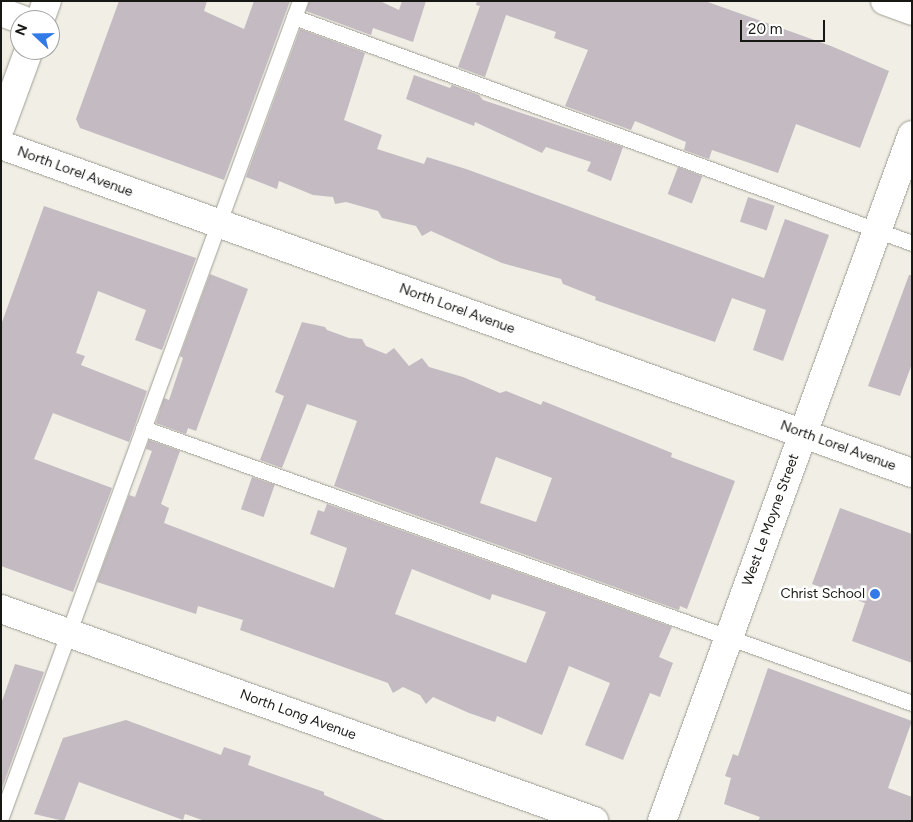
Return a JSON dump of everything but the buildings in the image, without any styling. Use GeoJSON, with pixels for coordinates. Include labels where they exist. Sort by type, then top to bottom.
{"type":"FeatureCollection","features":[{"type":"Feature","properties":{"kind":"street"},"geometry":{"type":"LineString","coordinates":[[885,1],[912,11]]}},
{"type":"Feature","properties":{"kind":"street"},"geometry":{"type":"LineString","coordinates":[[1,126],[25,60]]}},
{"type":"Feature","properties":{"kind":"street","name":"West Le Moyne Street"},"geometry":{"type":"LineString","coordinates":[[662,821],[912,135]]}},
{"type":"Feature","properties":{"kind":"street","name":"North Lorel Avenue"},"geometry":{"type":"LineString","coordinates":[[1,146],[912,473]]}},
{"type":"Feature","properties":{"kind":"street","name":"North Long Avenue"},"geometry":{"type":"LineString","coordinates":[[1,610],[594,821]]}},
{"type":"Feature","properties":{"kind":"lane"},"geometry":{"type":"LineString","coordinates":[[1,817],[300,1]]}},
{"type":"Feature","properties":{"kind":"lane"},"geometry":{"type":"LineString","coordinates":[[294,17],[912,243]]}},
{"type":"Feature","properties":{"kind":"lane"},"geometry":{"type":"LineString","coordinates":[[143,428],[912,704]]}},
{"type":"Feature","properties":{"kind":"place","name":"Christ School"},"geometry":{"type":"Point","coordinates":[875,594]}}]}
